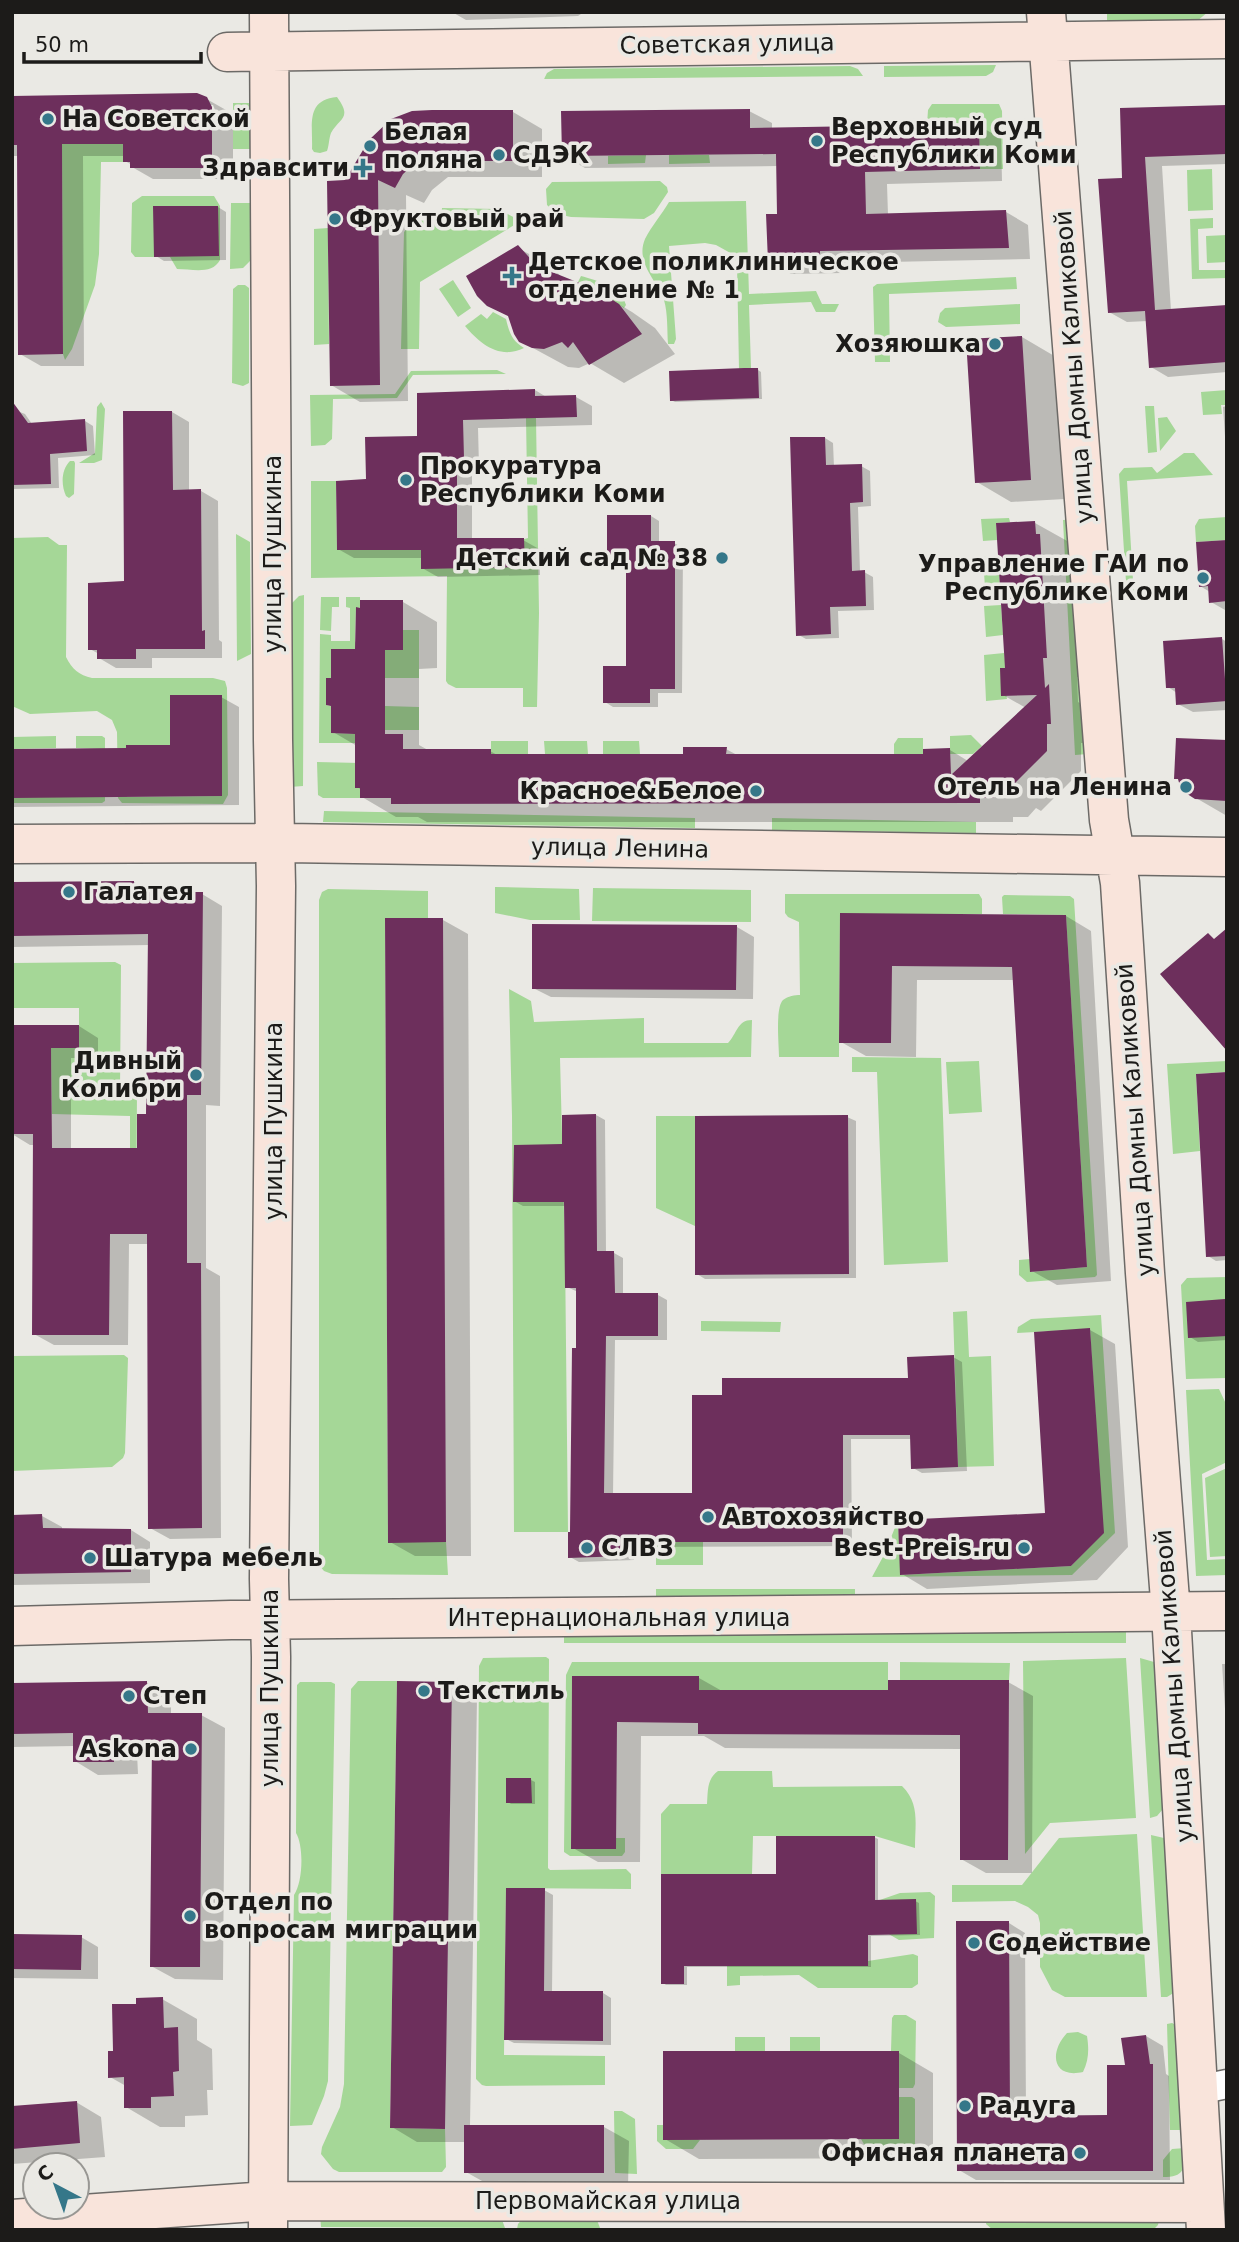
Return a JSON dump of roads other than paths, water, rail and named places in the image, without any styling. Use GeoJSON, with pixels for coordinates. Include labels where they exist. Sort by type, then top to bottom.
{"type":"FeatureCollection","features":[{"type":"Feature","properties":{"kind":"street","name":"улица Пушкина"},"geometry":{"type":"LineString","coordinates":[[269,12],[276,843],[269,2215]]}},
{"type":"Feature","properties":{"kind":"street","name":"Советская улица"},"geometry":{"type":"LineString","coordinates":[[227,52],[1047,26],[1227,38]]}},
{"type":"Feature","properties":{"kind":"street","name":"улица Домны Каликовой"},"geometry":{"type":"LineString","coordinates":[[1047,26],[1109,820],[1121,896],[1171,1613],[1212,2087],[1205,2216]]}},
{"type":"Feature","properties":{"kind":"street","name":"улица Ленина"},"geometry":{"type":"LineString","coordinates":[[12,844],[276,843],[1227,857]]}},
{"type":"Feature","properties":{"kind":"street","name":"Интернациональная улица"},"geometry":{"type":"LineString","coordinates":[[12,1626],[270,1620],[1227,1611]]}},
{"type":"Feature","properties":{"kind":"street","name":"Первомайская улица"},"geometry":{"type":"LineString","coordinates":[[12,2219],[269,2215],[1205,2216]]}},
{"type":"Feature","properties":{"kind":"place","name":"На Советской"},"geometry":{"type":"Point","coordinates":[48,119]}},
{"type":"Feature","properties":{"kind":"place","name":"Верховный суд Республики Коми"},"geometry":{"type":"Point","coordinates":[817,141]}},
{"type":"Feature","properties":{"kind":"place","name":"Белая поляна"},"geometry":{"type":"Point","coordinates":[370,146]}},
{"type":"Feature","properties":{"kind":"place","name":"СДЭК"},"geometry":{"type":"Point","coordinates":[499,155]}},
{"type":"Feature","properties":{"kind":"place","name":"Здравсити"},"geometry":{"type":"Point","coordinates":[363,168]}},
{"type":"Feature","properties":{"kind":"place","name":"Фруктовый рай"},"geometry":{"type":"Point","coordinates":[335,219]}},
{"type":"Feature","properties":{"kind":"place","name":"Детское поликлиническое отделение № 1"},"geometry":{"type":"Point","coordinates":[512,276]}},
{"type":"Feature","properties":{"kind":"place","name":"Хозяюшка"},"geometry":{"type":"Point","coordinates":[995,344]}},
{"type":"Feature","properties":{"kind":"place","name":"Прокуратура Республики Коми"},"geometry":{"type":"Point","coordinates":[406,480]}},
{"type":"Feature","properties":{"kind":"place","name":"Детский сад № 38"},"geometry":{"type":"Point","coordinates":[722,558]}},
{"type":"Feature","properties":{"kind":"place","name":"Управление ГАИ по Республике Коми"},"geometry":{"type":"Point","coordinates":[1203,578]}},
{"type":"Feature","properties":{"kind":"place","name":"Отель на Ленина"},"geometry":{"type":"Point","coordinates":[1186,787]}},
{"type":"Feature","properties":{"kind":"place","name":"Красное&Белое"},"geometry":{"type":"Point","coordinates":[756,791]}},
{"type":"Feature","properties":{"kind":"place","name":"Галатея"},"geometry":{"type":"Point","coordinates":[69,892]}},
{"type":"Feature","properties":{"kind":"place","name":"Дивный Колибри"},"geometry":{"type":"Point","coordinates":[196,1075]}},
{"type":"Feature","properties":{"kind":"place","name":"Автохозяйство"},"geometry":{"type":"Point","coordinates":[708,1517]}},
{"type":"Feature","properties":{"kind":"place","name":"СЛВЗ"},"geometry":{"type":"Point","coordinates":[587,1548]}},
{"type":"Feature","properties":{"kind":"place","name":"Best-Preis.ru"},"geometry":{"type":"Point","coordinates":[1024,1548]}},
{"type":"Feature","properties":{"kind":"place","name":"Шатура мебель"},"geometry":{"type":"Point","coordinates":[90,1558]}},
{"type":"Feature","properties":{"kind":"place","name":"Текстиль"},"geometry":{"type":"Point","coordinates":[424,1691]}},
{"type":"Feature","properties":{"kind":"place","name":"Степ"},"geometry":{"type":"Point","coordinates":[129,1696]}},
{"type":"Feature","properties":{"kind":"place","name":"Askona"},"geometry":{"type":"Point","coordinates":[191,1749]}},
{"type":"Feature","properties":{"kind":"place","name":"Отдел по вопросам миграции"},"geometry":{"type":"Point","coordinates":[190,1916]}},
{"type":"Feature","properties":{"kind":"place","name":"Содействие"},"geometry":{"type":"Point","coordinates":[974,1943]}},
{"type":"Feature","properties":{"kind":"place","name":"Радуга"},"geometry":{"type":"Point","coordinates":[965,2106]}},
{"type":"Feature","properties":{"kind":"place","name":"Офисная планета"},"geometry":{"type":"Point","coordinates":[1080,2153]}}]}
